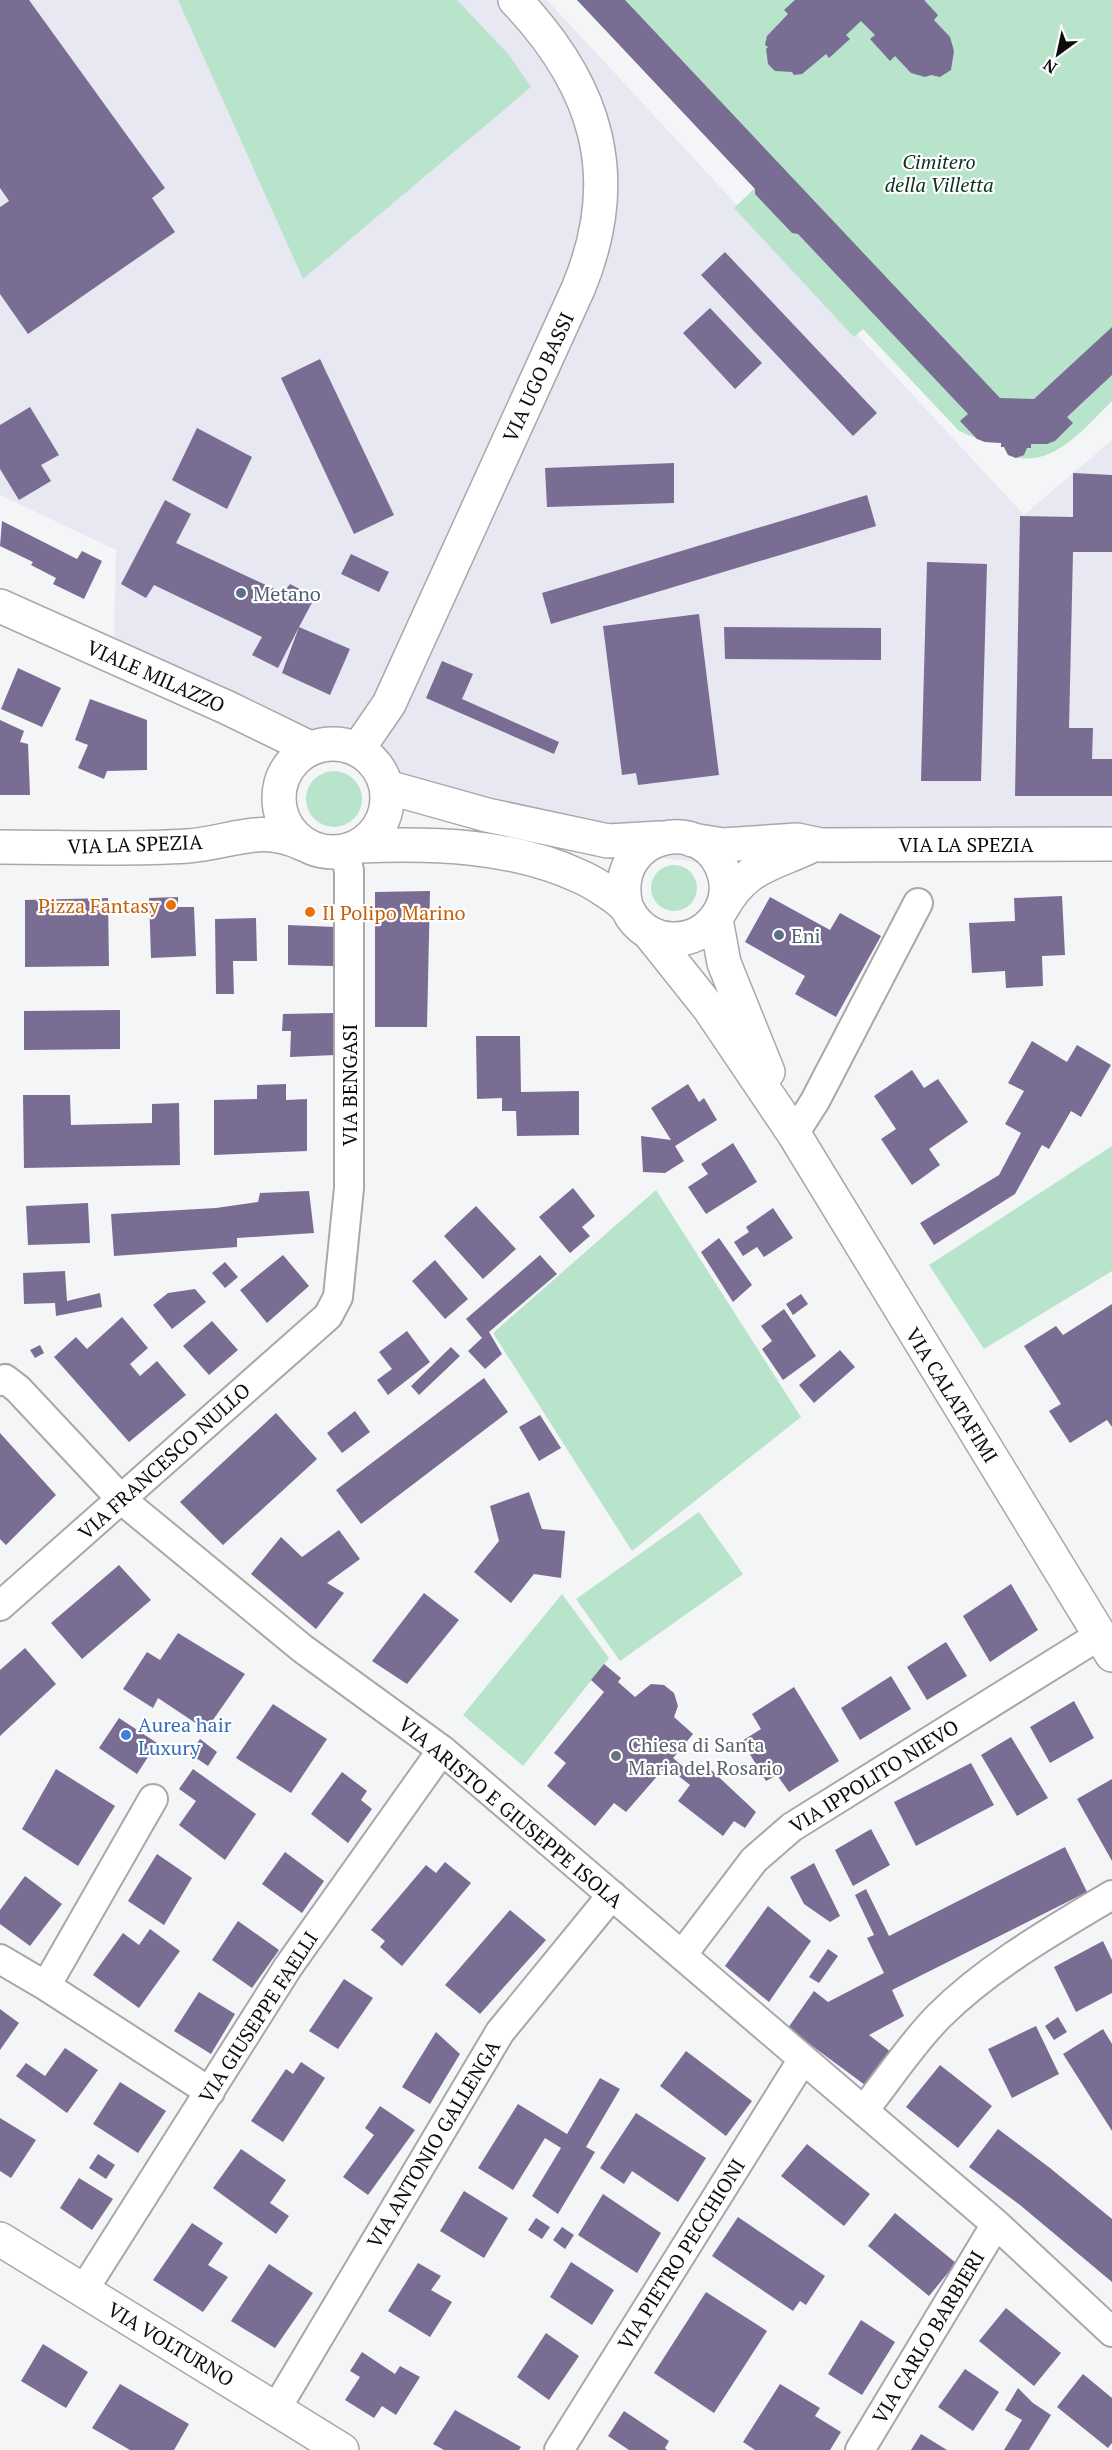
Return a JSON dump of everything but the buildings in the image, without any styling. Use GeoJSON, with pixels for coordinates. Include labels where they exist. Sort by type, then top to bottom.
{"type":"FeatureCollection","features":[{"type":"Feature","properties":{"kind":"main road","name":"VIA UGO BASSI"},"geometry":{"type":"LineString","coordinates":[[358,749],[389,704],[578,289],[589,263],[596,234],[601,170],[587,104],[560,54],[543,30],[515,0]]}},
{"type":"Feature","properties":{"kind":"main road","name":"VIALE MILAZZO"},"geometry":{"type":"LineString","coordinates":[[0,606],[228,708],[310,748]]}},
{"type":"Feature","properties":{"kind":"main road"},"geometry":{"type":"LineString","coordinates":[[303,844],[291,833],[282,818],[279,802],[280,785],[286,770],[296,758],[310,748],[326,743],[342,744],[358,749],[371,759],[381,772],[387,787],[388,804],[383,821],[374,836],[352,849]]}},
{"type":"Feature","properties":{"kind":"main road","name":"VIA LA SPEZIA"},"geometry":{"type":"LineString","coordinates":[[387,787],[487,815],[608,841],[677,839],[723,845],[791,840],[820,845],[1112,844]]}},
{"type":"Feature","properties":{"kind":"main road","name":"VIA LA SPEZIA"},"geometry":{"type":"LineString","coordinates":[[0,847],[187,846],[258,834],[283,835],[316,850],[330,853],[401,844],[458,846],[533,859],[580,876],[626,906],[640,926],[650,934],[674,940],[698,934],[718,914],[734,889],[748,875],[773,861],[820,845]]}},
{"type":"Feature","properties":{"kind":"main road"},"geometry":{"type":"LineString","coordinates":[[626,906],[623,887],[626,869],[641,849],[677,839],[710,851],[722,868],[726,890],[718,914]]}},
{"type":"Feature","properties":{"kind":"main road","name":"VIA CALATAFIMI"},"geometry":{"type":"LineString","coordinates":[[718,914],[724,963],[794,1134]]}},
{"type":"Feature","properties":{"kind":"main road","name":"VIA CALATAFIMI"},"geometry":{"type":"LineString","coordinates":[[650,934],[709,1008],[794,1134],[1106,1645]]}},
{"type":"Feature","properties":{"kind":"main road","name":"VIA VOLTURNO"},"geometry":{"type":"LineString","coordinates":[[0,2239],[342,2450]]}},
{"type":"Feature","properties":{"kind":"street","name":"VIA BENGASI"},"geometry":{"type":"LineString","coordinates":[[328,1316],[338,1297],[349,1188],[349,880],[352,849]]}},
{"type":"Feature","properties":{"kind":"street"},"geometry":{"type":"LineString","coordinates":[[794,1134],[815,1101],[918,903]]}},
{"type":"Feature","properties":{"kind":"street","name":"VIA FRANCESCO NULLO"},"geometry":{"type":"LineString","coordinates":[[0,1606],[328,1316]]}},
{"type":"Feature","properties":{"kind":"street","name":"VIA ARISTO E GIUSEPPE ISOLA"},"geometry":{"type":"LineString","coordinates":[[0,1381],[5,1379],[18,1389],[122,1500],[303,1649],[442,1750],[996,2224],[1112,2332]]}},
{"type":"Feature","properties":{"kind":"street","name":"VIA IPPOLITO NIEVO"},"geometry":{"type":"LineString","coordinates":[[682,1955],[754,1860],[792,1827],[1106,1645]]}},
{"type":"Feature","properties":{"kind":"street","name":"VIA GIUSEPPE FAELLI"},"geometry":{"type":"LineString","coordinates":[[84,2291],[288,1968],[442,1750]]}},
{"type":"Feature","properties":{"kind":"street"},"geometry":{"type":"LineString","coordinates":[[46,1986],[153,1799]]}},
{"type":"Feature","properties":{"kind":"street","name":"VIA ANTONIO GALLENGA"},"geometry":{"type":"LineString","coordinates":[[276,2409],[500,2032],[612,1895]]}},
{"type":"Feature","properties":{"kind":"street"},"geometry":{"type":"LineString","coordinates":[[864,2110],[937,2018],[956,2001],[993,1971],[1112,1895]]}},
{"type":"Feature","properties":{"kind":"street"},"geometry":{"type":"LineString","coordinates":[[0,1959],[46,1986],[210,2092]]}},
{"type":"Feature","properties":{"kind":"street","name":"VIA PIETRO PECCHIONI"},"geometry":{"type":"LineString","coordinates":[[559,2450],[803,2059]]}},
{"type":"Feature","properties":{"kind":"street","name":"VIA CARLO BARBIERI"},"geometry":{"type":"LineString","coordinates":[[861,2450],[996,2224]]}},
{"type":"Feature","properties":{"kind":"shaded area"},"geometry":{"type":"Polygon","coordinates":[[[0,0],[547,0],[1024,515],[1112,440],[1112,860],[722,865],[493,838],[114,643],[116,550],[0,495],[0,0]]]}},
{"type":"Feature","properties":{"kind":"green space"},"geometry":{"type":"Polygon","coordinates":[[[178,0],[457,0],[509,55],[531,87],[303,279],[178,0]]]}},
{"type":"Feature","properties":{"kind":"green space","name":"Cimitero della Villetta"},"geometry":{"type":"Polygon","coordinates":[[[577,0],[1112,0],[1112,401],[1066,444],[1039,457],[1024,458],[1008,455],[1004,447],[1001,447],[1001,443],[985,442],[959,431],[863,329],[854,337],[734,208],[755,188],[577,0]]]}},
{"type":"Feature","properties":{"kind":"green space"},"geometry":{"type":"Polygon","coordinates":[[[334,771],[345,773],[354,779],[360,788],[362,799],[360,810],[354,819],[345,825],[334,827],[323,825],[314,819],[308,810],[306,799],[308,788],[314,779],[323,773],[334,771]]]}},
{"type":"Feature","properties":{"kind":"green space"},"geometry":{"type":"Polygon","coordinates":[[[674,865],[690,872],[697,888],[690,904],[674,911],[658,904],[651,888],[658,872],[674,865]]]}},
{"type":"Feature","properties":{"kind":"green space"},"geometry":{"type":"Polygon","coordinates":[[[1112,1146],[1112,1271],[984,1349],[929,1265],[1112,1146]]]}},
{"type":"Feature","properties":{"kind":"green space"},"geometry":{"type":"Polygon","coordinates":[[[656,1190],[801,1417],[632,1551],[493,1333],[656,1190]]]}},
{"type":"Feature","properties":{"kind":"green space"},"geometry":{"type":"Polygon","coordinates":[[[699,1512],[743,1574],[620,1661],[576,1599],[699,1512]]]}},
{"type":"Feature","properties":{"kind":"green space"},"geometry":{"type":"Polygon","coordinates":[[[562,1594],[609,1658],[523,1766],[463,1715],[562,1594]]]}},
{"type":"Feature","properties":{"kind":"place","name":"Metano"},"geometry":{"type":"Point","coordinates":[241,593]}},
{"type":"Feature","properties":{"kind":"place","name":"Pizza Fantasy"},"geometry":{"type":"Point","coordinates":[171,905]}},
{"type":"Feature","properties":{"kind":"place","name":"Il Polipo Marino"},"geometry":{"type":"Point","coordinates":[310,912]}},
{"type":"Feature","properties":{"kind":"place","name":"Eni"},"geometry":{"type":"Point","coordinates":[779,935]}},
{"type":"Feature","properties":{"kind":"place","name":"Aurea hair Luxury"},"geometry":{"type":"Point","coordinates":[126,1735]}},
{"type":"Feature","properties":{"kind":"place","name":"Chiesa di Santa Maria del Rosario"},"geometry":{"type":"Point","coordinates":[616,1756]}}]}
